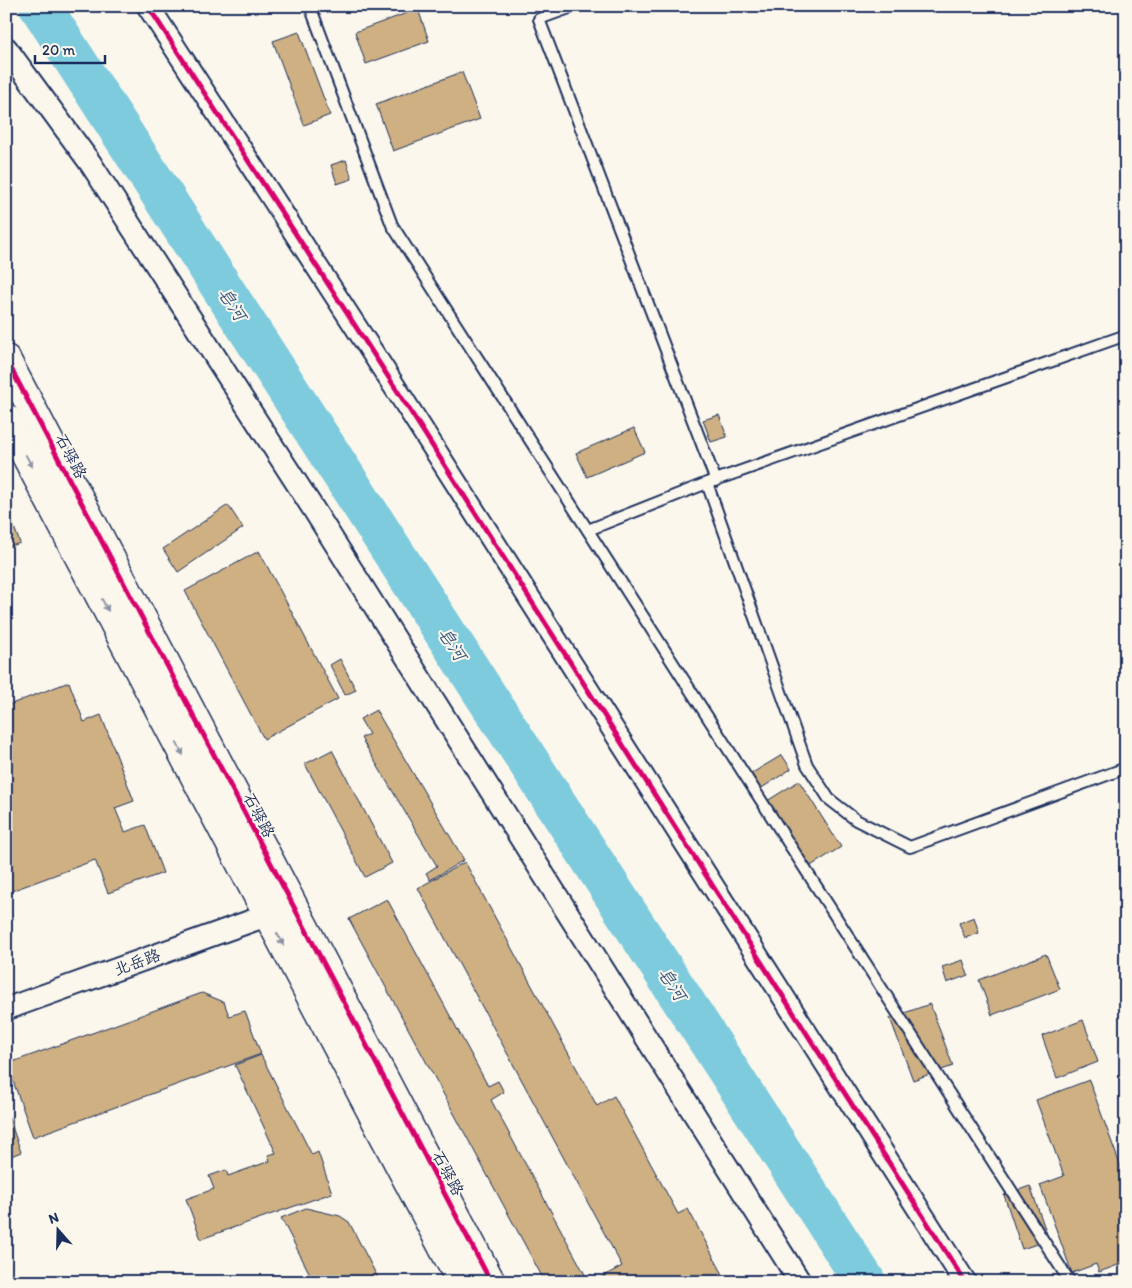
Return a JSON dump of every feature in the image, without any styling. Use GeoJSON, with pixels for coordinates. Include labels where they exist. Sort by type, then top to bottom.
{"type":"FeatureCollection","features":[{"type":"Feature","properties":{"kind":"street"},"geometry":{"type":"LineString","coordinates":[[148,6],[400,395],[965,1282]]}},
{"type":"Feature","properties":{"kind":"street"},"geometry":{"type":"LineString","coordinates":[[6,48],[91,164],[314,510],[800,1282]]}},
{"type":"Feature","properties":{"kind":"street","name":"石驿路"},"geometry":{"type":"LineString","coordinates":[[6,359],[491,1282]]}},
{"type":"Feature","properties":{"kind":"street"},"geometry":{"type":"LineString","coordinates":[[6,418],[461,1282]]}},
{"type":"Feature","properties":{"kind":"street","name":"北岳路"},"geometry":{"type":"LineString","coordinates":[[6,1009],[268,915]]}},
{"type":"Feature","properties":{"kind":"lane"},"geometry":{"type":"LineString","coordinates":[[310,6],[392,225],[1070,1282]]}},
{"type":"Feature","properties":{"kind":"lane"},"geometry":{"type":"LineString","coordinates":[[575,6],[539,19],[712,482],[807,765],[828,799],[856,820],[910,847],[1126,768]]}},
{"type":"Feature","properties":{"kind":"lane"},"geometry":{"type":"LineString","coordinates":[[588,530],[712,482],[1126,335]]}},
{"type":"Feature","properties":{"kind":"building"},"geometry":{"type":"Polygon","coordinates":[[[418,9],[429,41],[366,64],[355,32],[418,9]]]}},
{"type":"Feature","properties":{"kind":"building"},"geometry":{"type":"Polygon","coordinates":[[[299,32],[330,115],[304,125],[273,41],[299,32]]]}},
{"type":"Feature","properties":{"kind":"building"},"geometry":{"type":"Polygon","coordinates":[[[462,72],[480,119],[393,151],[376,104],[462,72]]]}},
{"type":"Feature","properties":{"kind":"building"},"geometry":{"type":"Polygon","coordinates":[[[346,160],[352,179],[337,184],[331,165],[346,160]]]}},
{"type":"Feature","properties":{"kind":"building"},"geometry":{"type":"Polygon","coordinates":[[[719,415],[727,437],[711,442],[703,420],[719,415]]]}},
{"type":"Feature","properties":{"kind":"building"},"geometry":{"type":"Polygon","coordinates":[[[634,428],[645,452],[587,477],[576,453],[634,428]]]}},
{"type":"Feature","properties":{"kind":"building"},"geometry":{"type":"Polygon","coordinates":[[[228,505],[243,528],[178,572],[163,549],[228,505]]]}},
{"type":"Feature","properties":{"kind":"building"},"geometry":{"type":"Polygon","coordinates":[[[6,506],[20,543],[6,548],[6,506]]]}},
{"type":"Feature","properties":{"kind":"building"},"geometry":{"type":"Polygon","coordinates":[[[259,551],[338,699],[264,739],[185,591],[259,551]]]}},
{"type":"Feature","properties":{"kind":"building"},"geometry":{"type":"Polygon","coordinates":[[[340,659],[356,690],[345,695],[330,665],[340,659]]]}},
{"type":"Feature","properties":{"kind":"building"},"geometry":{"type":"Polygon","coordinates":[[[69,682],[84,722],[101,715],[134,801],[115,808],[125,832],[145,825],[163,873],[108,893],[95,860],[6,893],[6,706],[69,682]]]}},
{"type":"Feature","properties":{"kind":"building"},"geometry":{"type":"Polygon","coordinates":[[[376,710],[464,860],[430,880],[426,873],[437,866],[361,738],[369,734],[360,719],[376,710]]]}},
{"type":"Feature","properties":{"kind":"building"},"geometry":{"type":"Polygon","coordinates":[[[332,750],[392,863],[365,877],[305,764],[332,750]]]}},
{"type":"Feature","properties":{"kind":"building"},"geometry":{"type":"Polygon","coordinates":[[[782,755],[791,769],[754,793],[744,778],[782,755]]]}},
{"type":"Feature","properties":{"kind":"building"},"geometry":{"type":"Polygon","coordinates":[[[799,781],[841,847],[801,872],[759,806],[799,781]]]}},
{"type":"Feature","properties":{"kind":"building"},"geometry":{"type":"Polygon","coordinates":[[[465,862],[597,1106],[614,1096],[678,1214],[688,1209],[727,1282],[593,1282],[622,1266],[418,888],[465,862]]]}},
{"type":"Feature","properties":{"kind":"building"},"geometry":{"type":"Polygon","coordinates":[[[387,899],[488,1086],[498,1081],[504,1092],[491,1100],[589,1282],[545,1282],[349,919],[387,899]]]}},
{"type":"Feature","properties":{"kind":"building"},"geometry":{"type":"Polygon","coordinates":[[[974,917],[979,933],[965,938],[959,923],[974,917]]]}},
{"type":"Feature","properties":{"kind":"building"},"geometry":{"type":"Polygon","coordinates":[[[1046,954],[1060,989],[992,1015],[979,980],[1046,954]]]}},
{"type":"Feature","properties":{"kind":"building"},"geometry":{"type":"Polygon","coordinates":[[[963,960],[968,975],[947,983],[942,967],[963,960]]]}},
{"type":"Feature","properties":{"kind":"building"},"geometry":{"type":"Polygon","coordinates":[[[202,993],[224,1002],[229,1016],[245,1011],[261,1054],[33,1137],[7,1064],[202,993]]]}},
{"type":"Feature","properties":{"kind":"building"},"geometry":{"type":"Polygon","coordinates":[[[930,1004],[953,1066],[913,1080],[890,1018],[930,1004]]]}},
{"type":"Feature","properties":{"kind":"building"},"geometry":{"type":"Polygon","coordinates":[[[1083,1020],[1098,1062],[1057,1078],[1042,1036],[1083,1020]]]}},
{"type":"Feature","properties":{"kind":"building"},"geometry":{"type":"Polygon","coordinates":[[[261,1055],[312,1155],[318,1152],[332,1193],[201,1239],[186,1199],[214,1189],[209,1176],[226,1170],[228,1176],[270,1161],[268,1155],[276,1153],[235,1065],[261,1055]]]}},
{"type":"Feature","properties":{"kind":"building"},"geometry":{"type":"Polygon","coordinates":[[[1089,1080],[1126,1181],[1126,1262],[1099,1272],[1096,1264],[1072,1273],[1040,1185],[1064,1176],[1036,1100],[1089,1080]]]}},
{"type":"Feature","properties":{"kind":"building"},"geometry":{"type":"Polygon","coordinates":[[[6,1110],[21,1152],[6,1158],[6,1110]]]}},
{"type":"Feature","properties":{"kind":"building"},"geometry":{"type":"Polygon","coordinates":[[[1030,1186],[1049,1240],[1022,1249],[1004,1195],[1030,1186]]]}},
{"type":"Feature","properties":{"kind":"building"},"geometry":{"type":"Polygon","coordinates":[[[306,1208],[340,1216],[349,1222],[380,1282],[314,1282],[281,1218],[306,1208]]]}},
{"type":"Feature","properties":{"kind":"waterway","name":"皂河"},"geometry":{"type":"LineString","coordinates":[[40,6],[865,1282]]}},
{"type":"Feature","properties":{"kind":"cycle path"},"geometry":{"type":"LineString","coordinates":[[148,6],[400,395],[965,1282]]}},
{"type":"Feature","properties":{"kind":"cycle path"},"geometry":{"type":"LineString","coordinates":[[6,359],[491,1282]]}}]}
